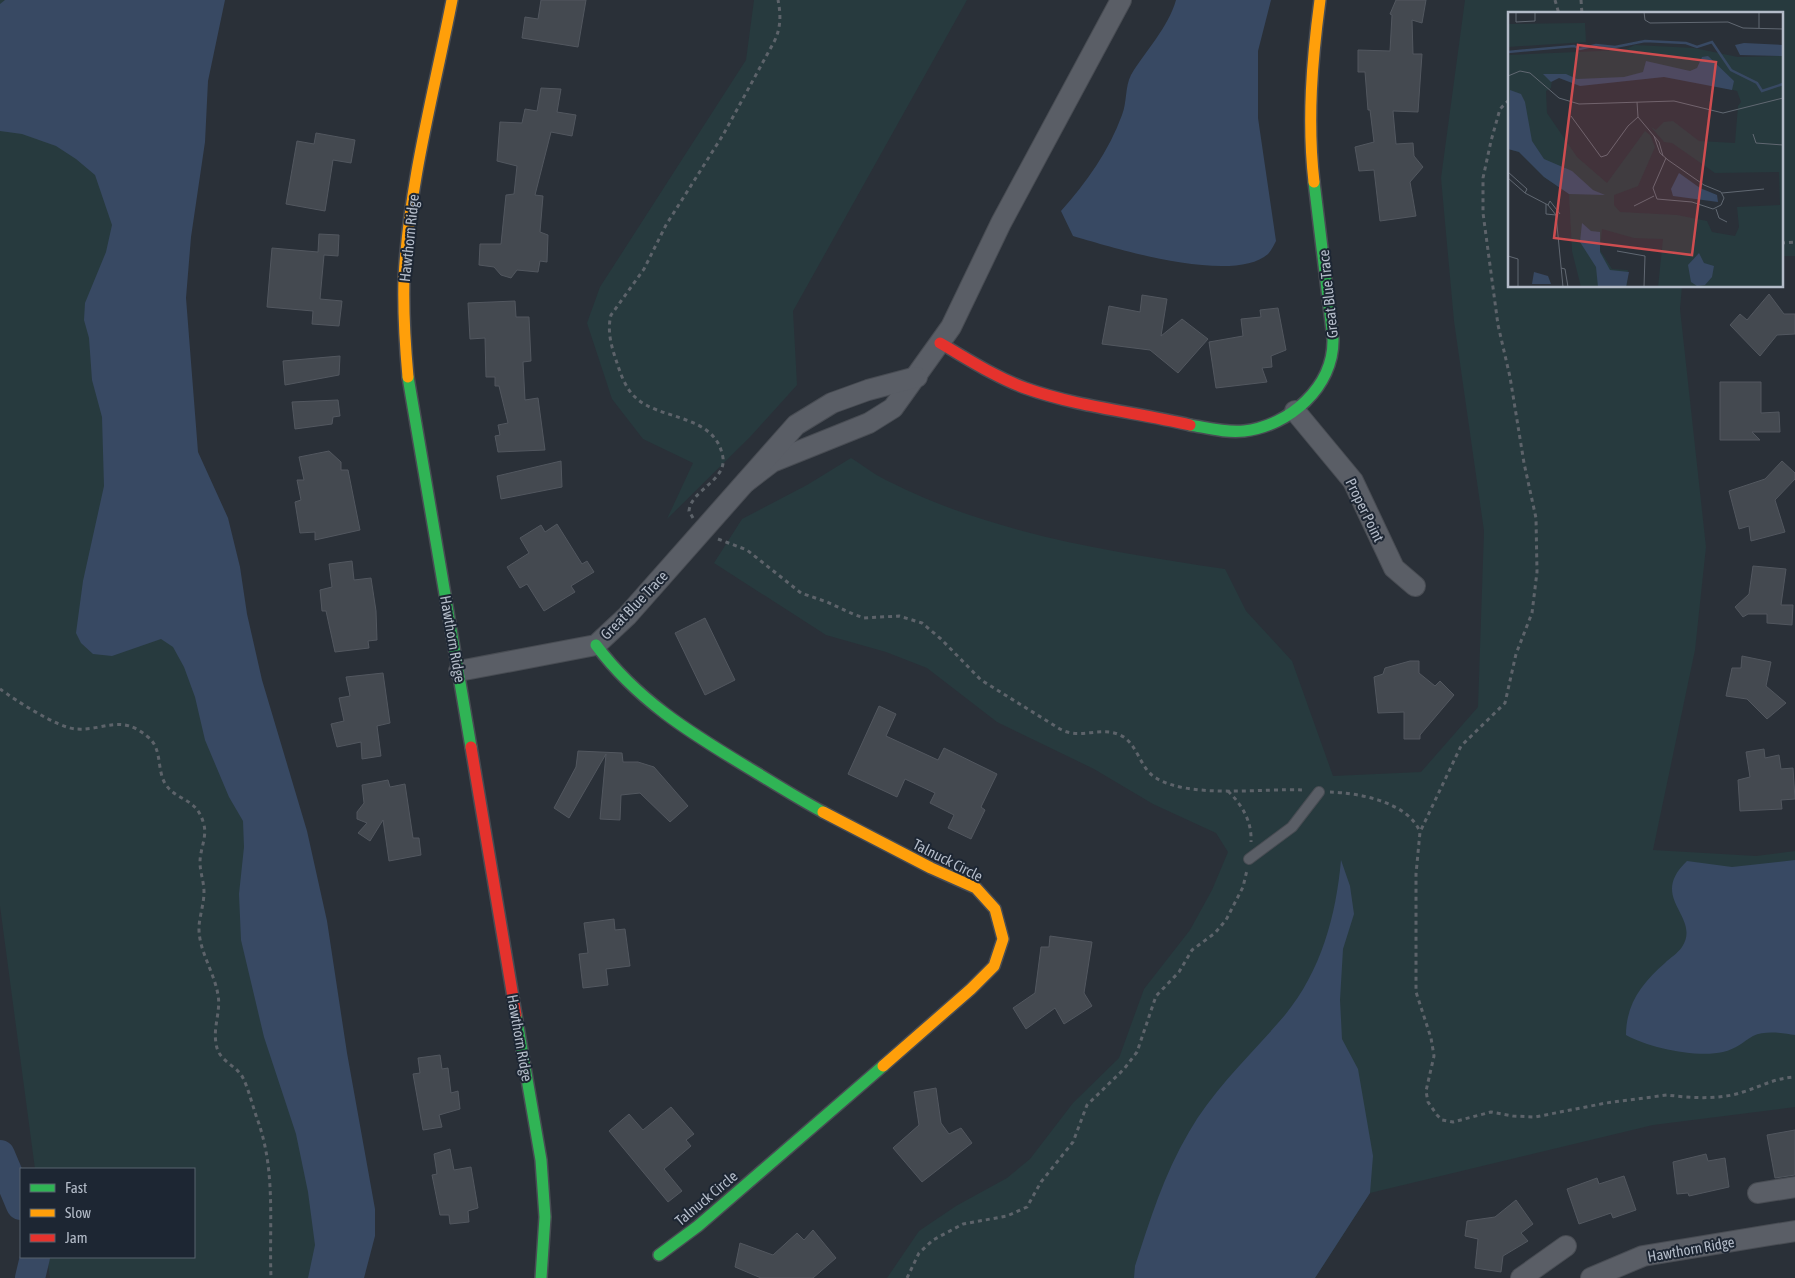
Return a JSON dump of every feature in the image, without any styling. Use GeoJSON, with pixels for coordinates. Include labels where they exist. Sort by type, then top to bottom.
{"type":"FeatureCollection","features":[{"type":"Feature","properties":{"kind":"street","name":"Hawthorn Ridge"},"geometry":{"type":"LineString","coordinates":[[452,0],[412,203],[403,297],[409,382],[541,1160],[545,1216],[541,1278]]}},
{"type":"Feature","properties":{"kind":"street","name":"Great Blue Trace"},"geometry":{"type":"LineString","coordinates":[[746,482],[772,462],[869,423],[893,408],[951,327],[1001,223],[1121,0]]}},
{"type":"Feature","properties":{"kind":"street","name":"Great Blue Trace"},"geometry":{"type":"LineString","coordinates":[[940,343],[986,372],[1025,388],[1116,410],[1225,430],[1253,430],[1284,419],[1306,403],[1324,377],[1333,349],[1321,231],[1313,177],[1310,124],[1312,58],[1320,0]]}},
{"type":"Feature","properties":{"kind":"street","name":"Great Blue Trace"},"geometry":{"type":"LineString","coordinates":[[459,670],[596,645],[627,616],[796,425],[832,404],[868,390],[917,377]]}},
{"type":"Feature","properties":{"kind":"street","name":"Proper Point"},"geometry":{"type":"LineString","coordinates":[[1295,411],[1353,481],[1394,568],[1414,586]]}},
{"type":"Feature","properties":{"kind":"street","name":"Talnuck Circle"},"geometry":{"type":"LineString","coordinates":[[596,645],[610,664],[641,695],[689,732],[816,808],[931,868],[976,888],[995,909],[1002,939],[994,966],[971,989],[698,1226],[659,1255]]}},
{"type":"Feature","properties":{"kind":"street"},"geometry":{"type":"LineString","coordinates":[[1758,1193],[1795,1187]]}},
{"type":"Feature","properties":{"kind":"street","name":"Hawthorn Ridge"},"geometry":{"type":"LineString","coordinates":[[1591,1278],[1643,1256],[1795,1231]]}},
{"type":"Feature","properties":{"kind":"street"},"geometry":{"type":"LineString","coordinates":[[1522,1278],[1566,1246]]}},
{"type":"Feature","properties":{"kind":"lane"},"geometry":{"type":"LineString","coordinates":[[1250,859],[1292,827],[1319,792]]}},
{"type":"Feature","properties":{"kind":"path"},"geometry":{"type":"LineString","coordinates":[[778,0],[780,23],[779,32],[774,42],[719,142],[666,225],[644,269],[612,315],[609,323],[612,349],[618,367],[636,398],[689,420],[717,443],[723,458],[722,468],[692,501],[690,507],[691,515],[715,538],[747,550],[801,593],[864,618],[899,616],[922,623],[941,639],[981,680],[1060,729],[1066,732],[1083,734],[1109,732],[1124,737],[1156,778],[1188,788],[1228,791],[1281,789],[1350,794],[1398,807],[1413,820],[1420,832]]}},
{"type":"Feature","properties":{"kind":"path"},"geometry":{"type":"LineString","coordinates":[[1508,101],[1498,114],[1491,141],[1483,178],[1482,213],[1498,325],[1510,377],[1524,464],[1536,518],[1538,556],[1535,593],[1532,613],[1512,666],[1505,703],[1461,746],[1420,832],[1416,874],[1416,992],[1433,1045],[1434,1056],[1426,1081],[1427,1096],[1432,1109],[1442,1120],[1453,1122],[1491,1112],[1513,1116],[1536,1117],[1606,1103],[1667,1095],[1689,1098],[1727,1095],[1743,1092],[1774,1080],[1795,1077]]}},
{"type":"Feature","properties":{"kind":"path"},"geometry":{"type":"LineString","coordinates":[[1782,243],[1795,242]]}},
{"type":"Feature","properties":{"kind":"path"},"geometry":{"type":"LineString","coordinates":[[0,688],[30,709],[76,729],[122,724],[140,731],[154,742],[157,748],[162,777],[167,786],[188,800],[200,812],[205,835],[200,862],[204,892],[199,933],[218,996],[216,1044],[222,1058],[242,1076],[262,1133],[271,1190],[269,1253],[271,1278]]}},
{"type":"Feature","properties":{"kind":"path"},"geometry":{"type":"LineString","coordinates":[[907,1278],[919,1254],[933,1240],[963,1224],[1007,1216],[1027,1207],[1044,1178],[1073,1142],[1087,1105],[1124,1069],[1138,1052],[1156,996],[1179,972],[1192,950],[1215,933],[1226,920],[1243,886],[1250,859],[1251,836],[1248,821],[1240,803],[1228,791]]}},
{"type":"Feature","properties":{"kind":"green space"},"geometry":{"type":"Polygon","coordinates":[[[0,0],[215,0],[170,394],[326,1278],[50,1278],[47,1258],[195,1258],[195,1168],[35,1168],[0,906],[0,0]]]}},
{"type":"Feature","properties":{"kind":"green space"},"geometry":{"type":"Polygon","coordinates":[[[754,0],[967,0],[793,311],[797,385],[750,437],[667,519],[693,463],[643,439],[612,399],[587,323],[600,287],[746,60],[754,0]]]}},
{"type":"Feature","properties":{"kind":"green space"},"geometry":{"type":"Polygon","coordinates":[[[1465,0],[1795,0],[1795,256],[1782,256],[1782,12],[1508,12],[1508,288],[1682,288],[1680,309],[1706,547],[1695,650],[1653,850],[1756,856],[1795,851],[1795,1107],[1653,1125],[1370,1193],[1315,1278],[887,1278],[919,1231],[956,1206],[1007,1178],[1030,1159],[1073,1103],[1119,1058],[1144,989],[1190,930],[1212,890],[1228,852],[1216,833],[1153,804],[1094,769],[997,722],[927,668],[886,652],[826,635],[714,563],[742,519],[807,485],[851,458],[885,480],[929,500],[1011,528],[1097,548],[1225,569],[1246,611],[1292,661],[1333,776],[1421,772],[1478,707],[1484,531],[1454,321],[1441,178],[1465,0]]]}},
{"type":"Feature","properties":{"kind":"water"},"geometry":{"type":"Polygon","coordinates":[[[5,0],[225,0],[208,81],[205,142],[191,237],[186,298],[198,452],[228,518],[240,567],[247,614],[262,680],[307,831],[327,921],[347,1053],[375,1209],[375,1236],[364,1278],[308,1278],[315,1245],[308,1192],[296,1134],[264,1037],[241,940],[239,894],[244,847],[243,821],[229,797],[205,740],[195,697],[184,667],[173,647],[161,639],[112,656],[93,654],[81,643],[76,633],[83,581],[104,486],[102,417],[92,380],[89,338],[84,320],[85,303],[106,252],[112,225],[95,175],[76,159],[56,146],[22,134],[0,131],[0,4],[5,0]]]}},
{"type":"Feature","properties":{"kind":"water"},"geometry":{"type":"Polygon","coordinates":[[[1176,0],[1271,0],[1258,51],[1258,118],[1276,241],[1268,254],[1251,263],[1229,266],[1202,265],[1173,261],[1116,248],[1073,236],[1061,211],[1088,178],[1104,154],[1124,110],[1131,75],[1168,20],[1176,0]]]}},
{"type":"Feature","properties":{"kind":"water"},"geometry":{"type":"Polygon","coordinates":[[[1341,860],[1350,886],[1354,914],[1343,949],[1340,1000],[1342,1039],[1358,1069],[1373,1156],[1370,1193],[1315,1278],[1134,1278],[1135,1266],[1158,1198],[1172,1164],[1189,1132],[1222,1086],[1285,1015],[1298,998],[1308,980],[1325,942],[1331,922],[1341,860]]]}},
{"type":"Feature","properties":{"kind":"water"},"geometry":{"type":"Polygon","coordinates":[[[1795,860],[1795,1035],[1774,1032],[1758,1034],[1728,1051],[1700,1054],[1660,1048],[1626,1035],[1629,1013],[1637,995],[1649,978],[1682,947],[1686,936],[1686,926],[1673,897],[1672,886],[1676,874],[1687,861],[1732,867],[1795,860]]]}},
{"type":"Feature","properties":{"kind":"building"},"geometry":{"type":"Polygon","coordinates":[[[541,0],[586,0],[578,47],[522,38],[525,17],[538,19],[541,0]]]}},
{"type":"Feature","properties":{"kind":"building"},"geometry":{"type":"Polygon","coordinates":[[[1396,0],[1426,0],[1422,23],[1412,20],[1413,54],[1422,54],[1418,112],[1393,111],[1396,144],[1413,143],[1414,156],[1423,167],[1410,182],[1416,216],[1380,221],[1374,170],[1359,171],[1355,147],[1374,142],[1370,110],[1368,110],[1365,72],[1358,72],[1358,50],[1390,51],[1392,15],[1390,14],[1396,0]]]}},
{"type":"Feature","properties":{"kind":"building"},"geometry":{"type":"Polygon","coordinates":[[[541,88],[561,89],[557,112],[576,115],[572,136],[551,132],[535,195],[543,196],[540,232],[548,235],[547,262],[540,261],[538,272],[517,270],[511,278],[501,275],[494,267],[479,265],[480,244],[501,244],[506,195],[514,194],[517,166],[497,161],[500,122],[522,123],[525,109],[537,111],[541,88]]]}},
{"type":"Feature","properties":{"kind":"building"},"geometry":{"type":"Polygon","coordinates":[[[316,133],[355,140],[351,163],[333,160],[325,211],[286,204],[297,141],[314,144],[316,133]]]}},
{"type":"Feature","properties":{"kind":"building"},"geometry":{"type":"Polygon","coordinates":[[[319,234],[339,235],[338,256],[324,255],[320,299],[342,301],[339,326],[312,324],[313,311],[267,307],[272,248],[318,252],[319,234]]]}},
{"type":"Feature","properties":{"kind":"building"},"geometry":{"type":"Polygon","coordinates":[[[1769,294],[1784,314],[1795,314],[1795,334],[1777,335],[1760,356],[1730,325],[1740,314],[1747,320],[1769,294]]]}},
{"type":"Feature","properties":{"kind":"building"},"geometry":{"type":"Polygon","coordinates":[[[1142,295],[1167,299],[1161,336],[1182,319],[1208,339],[1178,373],[1150,350],[1102,344],[1109,306],[1140,312],[1142,295]]]}},
{"type":"Feature","properties":{"kind":"building"},"geometry":{"type":"Polygon","coordinates":[[[515,301],[516,317],[529,317],[531,361],[523,362],[525,400],[538,398],[545,450],[498,452],[495,436],[500,435],[498,425],[508,423],[499,386],[495,386],[495,377],[486,377],[485,338],[470,339],[468,303],[515,301]]]}},
{"type":"Feature","properties":{"kind":"building"},"geometry":{"type":"Polygon","coordinates":[[[1278,308],[1286,350],[1271,356],[1272,367],[1262,368],[1267,382],[1216,388],[1209,342],[1243,336],[1241,319],[1261,317],[1260,310],[1278,308]]]}},
{"type":"Feature","properties":{"kind":"building"},"geometry":{"type":"Polygon","coordinates":[[[340,356],[339,375],[285,385],[283,361],[340,356]]]}},
{"type":"Feature","properties":{"kind":"building"},"geometry":{"type":"Polygon","coordinates":[[[1720,382],[1761,382],[1761,413],[1779,412],[1780,432],[1752,432],[1760,440],[1720,440],[1720,382]]]}},
{"type":"Feature","properties":{"kind":"building"},"geometry":{"type":"Polygon","coordinates":[[[338,400],[340,416],[333,417],[332,424],[295,429],[292,402],[338,400]]]}},
{"type":"Feature","properties":{"kind":"building"},"geometry":{"type":"Polygon","coordinates":[[[329,451],[341,462],[341,470],[348,470],[360,530],[315,540],[315,532],[300,533],[295,502],[301,500],[297,480],[304,480],[299,457],[329,451]]]}},
{"type":"Feature","properties":{"kind":"building"},"geometry":{"type":"Polygon","coordinates":[[[561,461],[562,487],[501,499],[497,476],[561,461]]]}},
{"type":"Feature","properties":{"kind":"building"},"geometry":{"type":"Polygon","coordinates":[[[1782,461],[1795,473],[1795,479],[1775,500],[1785,532],[1751,541],[1749,526],[1739,529],[1729,491],[1765,479],[1782,461]]]}},
{"type":"Feature","properties":{"kind":"building"},"geometry":{"type":"Polygon","coordinates":[[[557,524],[582,564],[587,561],[594,572],[571,586],[575,592],[544,611],[527,584],[520,588],[507,567],[529,553],[520,538],[541,525],[545,532],[557,524]]]}},
{"type":"Feature","properties":{"kind":"building"},"geometry":{"type":"Polygon","coordinates":[[[352,561],[354,580],[371,578],[376,611],[377,640],[368,641],[369,648],[335,652],[326,611],[322,611],[320,590],[332,587],[329,564],[352,561]]]}},
{"type":"Feature","properties":{"kind":"building"},"geometry":{"type":"Polygon","coordinates":[[[1753,566],[1786,569],[1781,605],[1793,605],[1792,625],[1767,623],[1767,614],[1748,614],[1743,617],[1735,607],[1749,594],[1753,566]]]}},
{"type":"Feature","properties":{"kind":"building"},"geometry":{"type":"Polygon","coordinates":[[[705,618],[735,680],[705,695],[675,633],[705,618]]]}},
{"type":"Feature","properties":{"kind":"building"},"geometry":{"type":"Polygon","coordinates":[[[1742,656],[1771,662],[1766,686],[1786,703],[1767,719],[1747,699],[1726,696],[1732,668],[1741,668],[1742,656]]]}},
{"type":"Feature","properties":{"kind":"building"},"geometry":{"type":"Polygon","coordinates":[[[1410,661],[1419,661],[1419,673],[1435,686],[1440,681],[1454,695],[1420,735],[1420,739],[1404,739],[1404,712],[1378,713],[1374,677],[1383,674],[1385,668],[1410,661]]]}},
{"type":"Feature","properties":{"kind":"building"},"geometry":{"type":"Polygon","coordinates":[[[383,673],[390,723],[377,726],[381,756],[362,759],[361,742],[337,747],[331,724],[344,721],[339,698],[350,696],[346,677],[383,673]]]}},
{"type":"Feature","properties":{"kind":"building"},"geometry":{"type":"Polygon","coordinates":[[[879,706],[896,714],[886,736],[938,760],[944,748],[997,774],[981,807],[985,810],[971,839],[948,828],[954,815],[930,803],[935,793],[905,779],[897,797],[848,774],[879,706]]]}},
{"type":"Feature","properties":{"kind":"building"},"geometry":{"type":"Polygon","coordinates":[[[1764,749],[1765,758],[1779,755],[1781,769],[1793,768],[1795,799],[1781,800],[1782,809],[1740,811],[1738,780],[1750,777],[1746,752],[1764,749]]]}},
{"type":"Feature","properties":{"kind":"building"},"geometry":{"type":"Polygon","coordinates":[[[578,751],[622,753],[623,762],[638,762],[654,767],[688,806],[670,822],[640,793],[621,795],[620,820],[600,819],[606,754],[569,818],[554,808],[576,767],[578,751]]]}},
{"type":"Feature","properties":{"kind":"building"},"geometry":{"type":"Polygon","coordinates":[[[388,780],[390,787],[405,784],[413,838],[419,838],[421,855],[389,861],[383,820],[370,841],[358,833],[367,823],[357,819],[357,812],[364,803],[362,785],[388,780]]]}},
{"type":"Feature","properties":{"kind":"building"},"geometry":{"type":"Polygon","coordinates":[[[614,919],[615,930],[625,929],[630,966],[606,969],[608,985],[583,988],[579,954],[588,953],[584,923],[614,919]]]}},
{"type":"Feature","properties":{"kind":"building"},"geometry":{"type":"Polygon","coordinates":[[[1050,936],[1092,942],[1084,993],[1092,1006],[1064,1024],[1055,1008],[1026,1029],[1013,1008],[1035,993],[1041,947],[1049,947],[1050,936]]]}},
{"type":"Feature","properties":{"kind":"building"},"geometry":{"type":"Polygon","coordinates":[[[440,1055],[442,1069],[448,1068],[451,1093],[458,1091],[460,1109],[439,1115],[442,1127],[423,1130],[413,1074],[420,1073],[418,1058],[440,1055]]]}},
{"type":"Feature","properties":{"kind":"building"},"geometry":{"type":"Polygon","coordinates":[[[936,1088],[941,1123],[949,1134],[961,1128],[972,1143],[922,1182],[893,1148],[919,1125],[914,1092],[936,1088]]]}},
{"type":"Feature","properties":{"kind":"building"},"geometry":{"type":"Polygon","coordinates":[[[671,1107],[694,1134],[686,1140],[691,1146],[664,1169],[682,1191],[668,1202],[609,1131],[629,1114],[643,1130],[671,1107]]]}},
{"type":"Feature","properties":{"kind":"building"},"geometry":{"type":"Polygon","coordinates":[[[1795,1130],[1795,1175],[1775,1178],[1767,1135],[1795,1130]]]}},
{"type":"Feature","properties":{"kind":"building"},"geometry":{"type":"Polygon","coordinates":[[[450,1149],[454,1170],[471,1167],[478,1208],[468,1211],[469,1222],[450,1224],[449,1215],[440,1215],[432,1175],[437,1174],[434,1154],[450,1149]]]}},
{"type":"Feature","properties":{"kind":"building"},"geometry":{"type":"Polygon","coordinates":[[[1706,1154],[1708,1161],[1725,1158],[1729,1187],[1689,1196],[1688,1193],[1677,1194],[1673,1162],[1706,1154]]]}},
{"type":"Feature","properties":{"kind":"building"},"geometry":{"type":"Polygon","coordinates":[[[1624,1176],[1636,1210],[1613,1218],[1611,1213],[1579,1224],[1567,1189],[1597,1178],[1599,1184],[1624,1176]]]}},
{"type":"Feature","properties":{"kind":"building"},"geometry":{"type":"Polygon","coordinates":[[[1516,1200],[1533,1224],[1521,1233],[1528,1241],[1503,1256],[1501,1272],[1475,1268],[1478,1239],[1465,1236],[1467,1221],[1495,1217],[1516,1200]]]}},
{"type":"Feature","properties":{"kind":"building"},"geometry":{"type":"Polygon","coordinates":[[[813,1230],[836,1258],[813,1278],[761,1278],[735,1267],[740,1243],[773,1255],[797,1233],[804,1240],[813,1230]]]}},
{"type":"Feature","properties":{"kind":"waterway"},"geometry":{"type":"LineString","coordinates":[[0,1155],[20,1203]]}},
{"type":"Feature","properties":{"kind":"waterway"},"geometry":{"type":"LineString","coordinates":[[30,1278],[35,1258]]}},
{"type":"Feature","properties":{"kind":"traffic: fast"},"geometry":{"type":"LineString","coordinates":[[1190,425],[1230,431],[1261,428],[1277,421],[1306,401],[1326,373],[1331,357],[1333,339],[1314,182]]}},
{"type":"Feature","properties":{"kind":"traffic: fast"},"geometry":{"type":"LineString","coordinates":[[408,377],[471,747]]}},
{"type":"Feature","properties":{"kind":"traffic: fast"},"geometry":{"type":"LineString","coordinates":[[596,645],[612,665],[665,714],[726,754],[823,812]]}},
{"type":"Feature","properties":{"kind":"traffic: fast"},"geometry":{"type":"LineString","coordinates":[[516,1015],[541,1160],[545,1217],[541,1278]]}},
{"type":"Feature","properties":{"kind":"traffic: fast"},"geometry":{"type":"LineString","coordinates":[[659,1255],[698,1226],[883,1066]]}},
{"type":"Feature","properties":{"kind":"traffic: slow"},"geometry":{"type":"LineString","coordinates":[[408,377],[405,340],[404,278],[411,208],[423,138],[452,0]]}},
{"type":"Feature","properties":{"kind":"traffic: slow"},"geometry":{"type":"LineString","coordinates":[[1314,182],[1311,91],[1320,0]]}},
{"type":"Feature","properties":{"kind":"traffic: slow"},"geometry":{"type":"LineString","coordinates":[[823,812],[931,868],[976,888],[995,909],[1003,939],[994,966],[971,989],[883,1066]]}},
{"type":"Feature","properties":{"kind":"traffic: jam"},"geometry":{"type":"LineString","coordinates":[[940,343],[1014,384],[1045,395],[1190,425]]}},
{"type":"Feature","properties":{"kind":"traffic: jam"},"geometry":{"type":"LineString","coordinates":[[471,747],[516,1015]]}}]}
